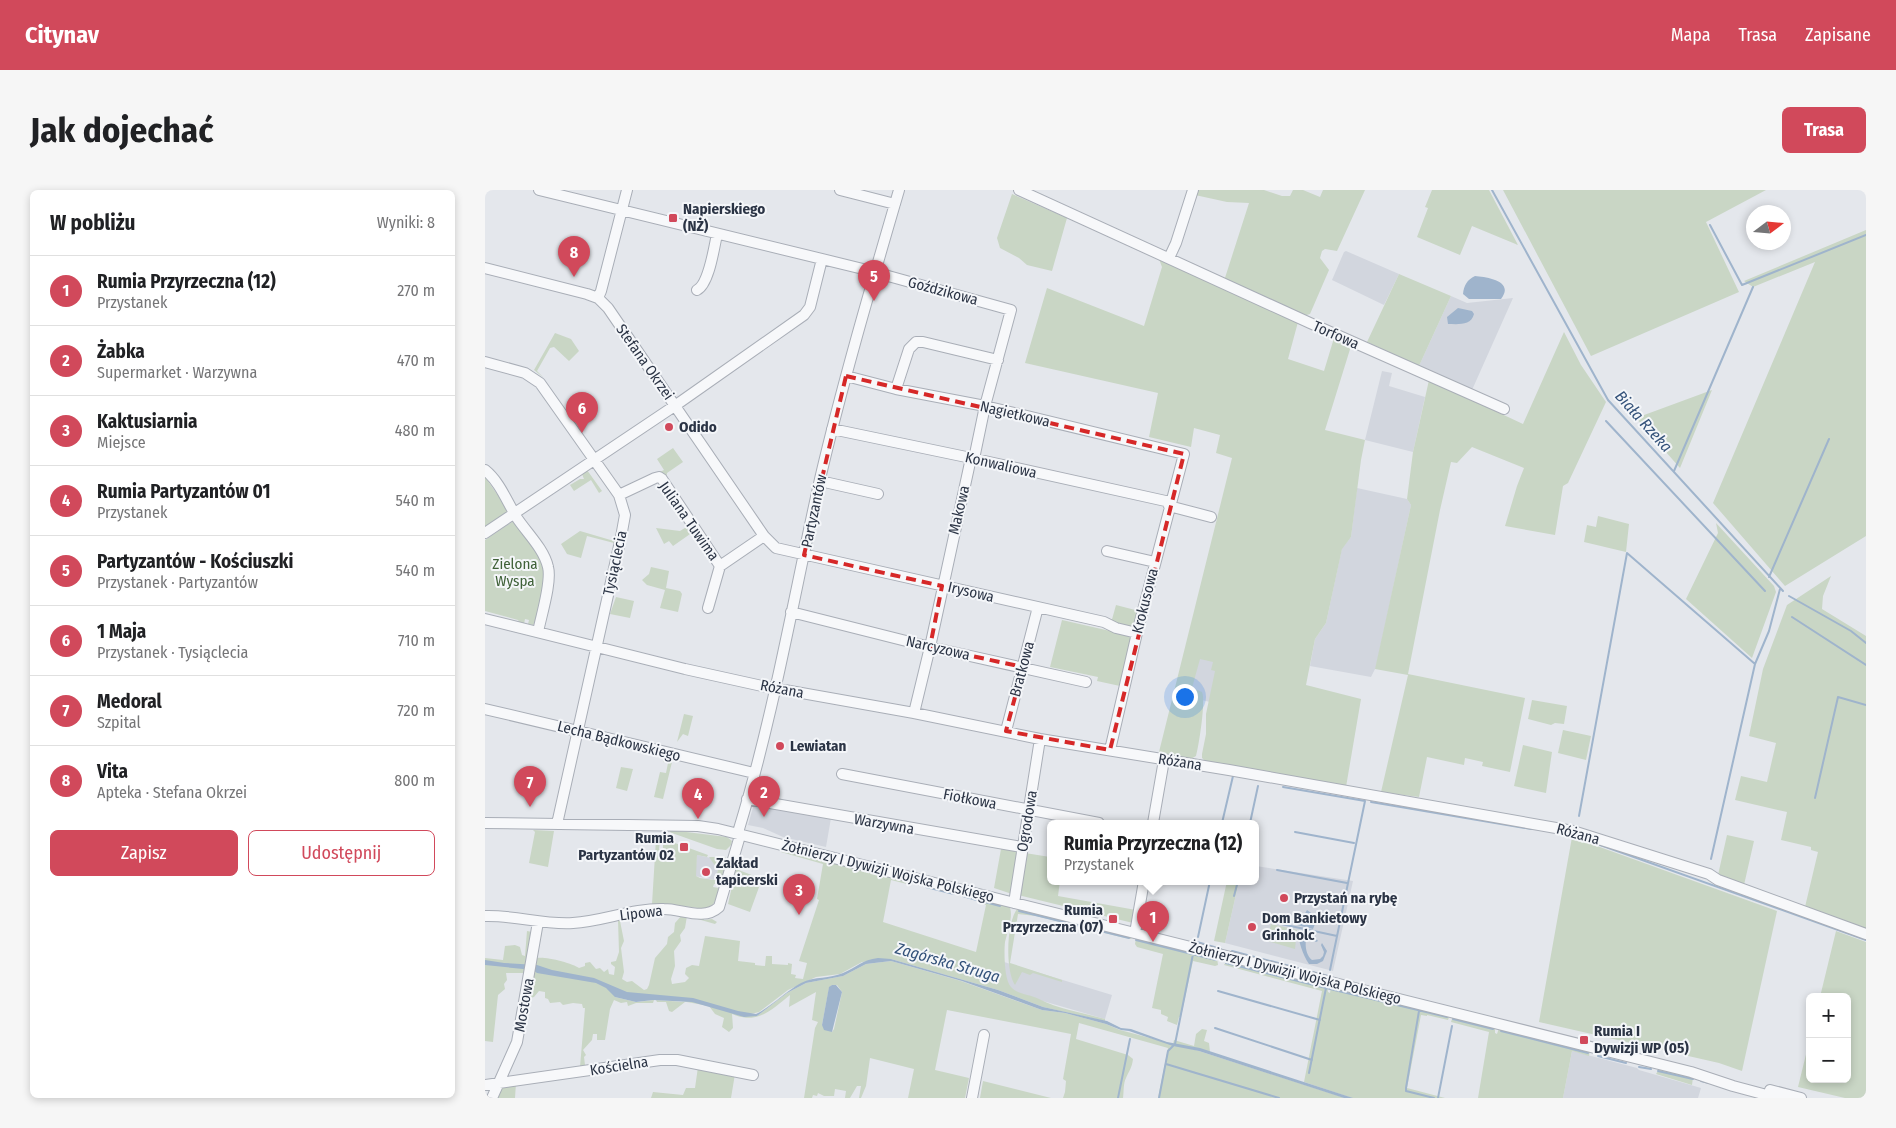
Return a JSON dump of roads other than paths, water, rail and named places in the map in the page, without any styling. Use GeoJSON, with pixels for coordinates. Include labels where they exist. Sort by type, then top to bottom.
{"type":"FeatureCollection","features":[{"type":"Feature","properties":{"kind":"street","name":"Goździkowa"},"geometry":{"type":"LineString","coordinates":[[539,190],[875,272],[1011,310]]}},
{"type":"Feature","properties":{"kind":"street"},"geometry":{"type":"LineString","coordinates":[[485,268],[598,298],[627,190]]}},
{"type":"Feature","properties":{"kind":"street"},"geometry":{"type":"LineString","coordinates":[[840,190],[895,204]]}},
{"type":"Feature","properties":{"kind":"street","name":"Partyzantów"},"geometry":{"type":"LineString","coordinates":[[739,834],[775,688],[832,429],[899,190]]}},
{"type":"Feature","properties":{"kind":"street","name":"Torfowa"},"geometry":{"type":"LineString","coordinates":[[1019,190],[1504,409]]}},
{"type":"Feature","properties":{"kind":"street"},"geometry":{"type":"LineString","coordinates":[[1169,258],[1176,243],[1193,190]]}},
{"type":"Feature","properties":{"kind":"street"},"geometry":{"type":"LineString","coordinates":[[697,290],[702,288],[706,280],[717,234]]}},
{"type":"Feature","properties":{"kind":"street"},"geometry":{"type":"LineString","coordinates":[[485,533],[676,405],[804,314],[810,307],[822,259]]}},
{"type":"Feature","properties":{"kind":"street","name":"Stefana Okrzei"},"geometry":{"type":"LineString","coordinates":[[598,298],[608,308],[676,405],[764,536],[776,548],[804,555]]}},
{"type":"Feature","properties":{"kind":"street","name":"Makowa"},"geometry":{"type":"LineString","coordinates":[[914,714],[971,458],[975,454],[985,406],[1011,310]]}},
{"type":"Feature","properties":{"kind":"street"},"geometry":{"type":"LineString","coordinates":[[896,389],[909,349],[916,342],[923,342],[998,360]]}},
{"type":"Feature","properties":{"kind":"street","name":"Tysiąclecia"},"geometry":{"type":"LineString","coordinates":[[485,362],[525,373],[540,383],[619,495],[625,515],[557,824]]}},
{"type":"Feature","properties":{"kind":"street","name":"Nagietkowa"},"geometry":{"type":"LineString","coordinates":[[846,376],[896,389],[985,406],[1184,454]]}},
{"type":"Feature","properties":{"kind":"street","name":"Konwaliowa"},"geometry":{"type":"LineString","coordinates":[[832,429],[971,458],[1170,504],[1211,517]]}},
{"type":"Feature","properties":{"kind":"street","name":"Krokusowa"},"geometry":{"type":"LineString","coordinates":[[1110,750],[1137,633],[1184,454]]}},
{"type":"Feature","properties":{"kind":"street"},"geometry":{"type":"LineString","coordinates":[[485,470],[494,480],[543,555],[549,568],[549,578],[538,632]]}},
{"type":"Feature","properties":{"kind":"street","name":"Juliana Tuwima"},"geometry":{"type":"LineString","coordinates":[[619,495],[659,477],[720,566],[709,608]]}},
{"type":"Feature","properties":{"kind":"street"},"geometry":{"type":"LineString","coordinates":[[820,481],[878,494]]}},
{"type":"Feature","properties":{"kind":"street"},"geometry":{"type":"LineString","coordinates":[[720,566],[764,536]]}},
{"type":"Feature","properties":{"kind":"street"},"geometry":{"type":"LineString","coordinates":[[1107,552],[1155,562]]}},
{"type":"Feature","properties":{"kind":"street","name":"Irysowa"},"geometry":{"type":"LineString","coordinates":[[804,555],[1104,622],[1117,628],[1137,633]]}},
{"type":"Feature","properties":{"kind":"street","name":"Bratkowa"},"geometry":{"type":"LineString","coordinates":[[1006,731],[1038,607]]}},
{"type":"Feature","properties":{"kind":"street","name":"Narcyzowa"},"geometry":{"type":"LineString","coordinates":[[791,612],[930,647],[1086,682]]}},
{"type":"Feature","properties":{"kind":"street","name":"Różana"},"geometry":{"type":"LineString","coordinates":[[485,619],[685,669],[775,688],[1040,739],[1229,770],[1573,831],[1709,874],[1718,880],[1866,934]]}},
{"type":"Feature","properties":{"kind":"street","name":"Lecha Bądkowskiego"},"geometry":{"type":"LineString","coordinates":[[485,708],[754,774]]}},
{"type":"Feature","properties":{"kind":"street","name":"Ogrodowa"},"geometry":{"type":"LineString","coordinates":[[1014,903],[1040,739]]}},
{"type":"Feature","properties":{"kind":"street"},"geometry":{"type":"LineString","coordinates":[[1154,820],[1164,760]]}},
{"type":"Feature","properties":{"kind":"street","name":"Fiołkowa"},"geometry":{"type":"LineString","coordinates":[[842,774],[1083,820]]}},
{"type":"Feature","properties":{"kind":"street","name":"Warzywna"},"geometry":{"type":"LineString","coordinates":[[747,799],[1022,848]]}},
{"type":"Feature","properties":{"kind":"street","name":"Żołnierzy I Dywizji Wojska Polskiego"},"geometry":{"type":"LineString","coordinates":[[485,823],[698,826],[739,834],[1691,1072],[1743,1091],[1778,1098]]}},
{"type":"Feature","properties":{"kind":"street","name":"Lipowa"},"geometry":{"type":"LineString","coordinates":[[485,916],[500,916],[538,922],[573,923],[653,909],[677,910],[699,914],[710,913],[719,907],[732,866],[739,834]]}},
{"type":"Feature","properties":{"kind":"street"},"geometry":{"type":"LineString","coordinates":[[1135,933],[1143,885]]}},
{"type":"Feature","properties":{"kind":"street","name":"Mostowa"},"geometry":{"type":"LineString","coordinates":[[492,1098],[517,1042],[538,922]]}},
{"type":"Feature","properties":{"kind":"street"},"geometry":{"type":"LineString","coordinates":[[972,1098],[983,1035]]}},
{"type":"Feature","properties":{"kind":"street","name":"Kościelna"},"geometry":{"type":"LineString","coordinates":[[485,1085],[660,1060],[677,1060],[753,1075]]}},
{"type":"Feature","properties":{"kind":"street","name":"Żołnierzy I Dywizji Wojska Polskiego"},"geometry":{"type":"LineString","coordinates":[[1743,1091],[1801,1098]]}},
{"type":"Feature","properties":{"kind":"water"},"geometry":{"type":"Polygon","coordinates":[[[1475,276],[1486,277],[1502,284],[1505,288],[1501,299],[1469,299],[1463,294],[1466,283],[1475,276]]]}},
{"type":"Feature","properties":{"kind":"water"},"geometry":{"type":"Polygon","coordinates":[[[1458,308],[1472,311],[1474,314],[1472,318],[1464,324],[1448,324],[1447,317],[1458,308]]]}},
{"type":"Feature","properties":{"kind":"water"},"geometry":{"type":"Polygon","coordinates":[[[1307,910],[1314,915],[1313,922],[1315,924],[1313,929],[1293,924],[1292,921],[1297,916],[1299,918],[1303,917],[1307,910]]]}},
{"type":"Feature","properties":{"kind":"water"},"geometry":{"type":"Polygon","coordinates":[[[1302,929],[1316,932],[1315,937],[1318,941],[1306,939],[1306,950],[1312,960],[1320,959],[1324,952],[1322,943],[1327,951],[1323,961],[1317,964],[1309,964],[1299,939],[1298,930],[1302,931],[1302,929]]]}},
{"type":"Feature","properties":{"kind":"water"},"geometry":{"type":"Polygon","coordinates":[[[878,958],[891,959],[998,990],[1043,1007],[1107,1021],[1121,1028],[1131,1029],[1167,1042],[1200,1048],[1353,1098],[1344,1098],[1199,1051],[1173,1046],[1106,1024],[1065,1013],[1042,1010],[962,981],[891,961],[866,964],[843,976],[806,983],[787,993],[757,1016],[744,1017],[692,1002],[653,1000],[636,1002],[615,997],[606,988],[596,983],[537,973],[533,970],[485,965],[485,960],[537,965],[552,970],[594,978],[627,992],[693,998],[738,1011],[756,1014],[801,983],[812,979],[838,975],[864,962],[878,958]]]}},
{"type":"Feature","properties":{"kind":"water"},"geometry":{"type":"Polygon","coordinates":[[[836,985],[842,992],[832,1032],[824,1030],[822,1025],[829,987],[836,985]]]}},
{"type":"Feature","properties":{"kind":"waterway","name":"Biała Rzeka"},"geometry":{"type":"LineString","coordinates":[[1492,190],[1608,400],[1783,591]]}},
{"type":"Feature","properties":{"kind":"waterway"},"geometry":{"type":"LineString","coordinates":[[1710,225],[1742,285],[1866,235]]}},
{"type":"Feature","properties":{"kind":"waterway"},"geometry":{"type":"LineString","coordinates":[[1674,471],[1753,287]]}},
{"type":"Feature","properties":{"kind":"waterway"},"geometry":{"type":"LineString","coordinates":[[1606,421],[1765,591]]}},
{"type":"Feature","properties":{"kind":"waterway"},"geometry":{"type":"LineString","coordinates":[[1769,577],[1829,439]]}},
{"type":"Feature","properties":{"kind":"waterway"},"geometry":{"type":"LineString","coordinates":[[1579,816],[1627,553],[1755,664]]}},
{"type":"Feature","properties":{"kind":"waterway"},"geometry":{"type":"LineString","coordinates":[[1711,859],[1755,664],[1769,631],[1780,589]]}},
{"type":"Feature","properties":{"kind":"waterway","name":"Biała Rzeka"},"geometry":{"type":"LineString","coordinates":[[1789,596],[1851,631],[1866,643]]}},
{"type":"Feature","properties":{"kind":"waterway"},"geometry":{"type":"LineString","coordinates":[[1792,617],[1866,665]]}},
{"type":"Feature","properties":{"kind":"waterway"},"geometry":{"type":"LineString","coordinates":[[1815,798],[1838,697],[1866,705]]}},
{"type":"Feature","properties":{"kind":"waterway"},"geometry":{"type":"LineString","coordinates":[[1223,820],[1233,776]]}},
{"type":"Feature","properties":{"kind":"waterway"},"geometry":{"type":"LineString","coordinates":[[1251,820],[1258,786]]}},
{"type":"Feature","properties":{"kind":"waterway"},"geometry":{"type":"LineString","coordinates":[[1283,787],[1365,801],[1330,970]]}},
{"type":"Feature","properties":{"kind":"waterway"},"geometry":{"type":"LineString","coordinates":[[1371,802],[1531,829]]}},
{"type":"Feature","properties":{"kind":"waterway"},"geometry":{"type":"LineString","coordinates":[[1295,832],[1354,843]]}},
{"type":"Feature","properties":{"kind":"waterway"},"geometry":{"type":"LineString","coordinates":[[1570,835],[1585,840]]}},
{"type":"Feature","properties":{"kind":"waterway"},"geometry":{"type":"LineString","coordinates":[[1589,841],[1866,940]]}},
{"type":"Feature","properties":{"kind":"waterway"},"geometry":{"type":"LineString","coordinates":[[1277,870],[1347,883]]}},
{"type":"Feature","properties":{"kind":"waterway"},"geometry":{"type":"LineString","coordinates":[[1198,937],[1209,885]]}},
{"type":"Feature","properties":{"kind":"waterway"},"geometry":{"type":"LineString","coordinates":[[1234,896],[1237,885]]}},
{"type":"Feature","properties":{"kind":"waterway"},"geometry":{"type":"LineString","coordinates":[[926,887],[954,894]]}},
{"type":"Feature","properties":{"kind":"waterway"},"geometry":{"type":"LineString","coordinates":[[963,896],[980,901]]}},
{"type":"Feature","properties":{"kind":"waterway"},"geometry":{"type":"LineString","coordinates":[[985,902],[1000,906]]}},
{"type":"Feature","properties":{"kind":"waterway"},"geometry":{"type":"LineString","coordinates":[[1019,911],[1129,938]]}},
{"type":"Feature","properties":{"kind":"waterway"},"geometry":{"type":"LineString","coordinates":[[1272,922],[1337,936]]}},
{"type":"Feature","properties":{"kind":"waterway"},"geometry":{"type":"LineString","coordinates":[[1136,940],[1216,960]]}},
{"type":"Feature","properties":{"kind":"waterway"},"geometry":{"type":"LineString","coordinates":[[1197,942],[1221,949]]}},
{"type":"Feature","properties":{"kind":"waterway"},"geometry":{"type":"LineString","coordinates":[[1232,951],[1328,976]]}},
{"type":"Feature","properties":{"kind":"waterway"},"geometry":{"type":"LineString","coordinates":[[1175,1044],[1193,954]]}},
{"type":"Feature","properties":{"kind":"waterway"},"geometry":{"type":"LineString","coordinates":[[1226,963],[1326,988],[1309,1073]]}},
{"type":"Feature","properties":{"kind":"waterway"},"geometry":{"type":"LineString","coordinates":[[1326,988],[1447,1017]]}},
{"type":"Feature","properties":{"kind":"waterway"},"geometry":{"type":"LineString","coordinates":[[1218,991],[1320,1020]]}},
{"type":"Feature","properties":{"kind":"waterway"},"geometry":{"type":"LineString","coordinates":[[1419,1011],[1406,1091],[1434,1098]]}},
{"type":"Feature","properties":{"kind":"waterway"},"geometry":{"type":"LineString","coordinates":[[1453,1019],[1493,1029]]}},
{"type":"Feature","properties":{"kind":"waterway"},"geometry":{"type":"LineString","coordinates":[[1438,1098],[1452,1026]]}},
{"type":"Feature","properties":{"kind":"waterway"},"geometry":{"type":"LineString","coordinates":[[1215,1028],[1312,1060]]}},
{"type":"Feature","properties":{"kind":"waterway"},"geometry":{"type":"LineString","coordinates":[[1501,1031],[1588,1053]]}},
{"type":"Feature","properties":{"kind":"waterway"},"geometry":{"type":"LineString","coordinates":[[1118,1098],[1130,1039]]}},
{"type":"Feature","properties":{"kind":"waterway"},"geometry":{"type":"LineString","coordinates":[[1159,1098],[1168,1051],[1173,1046]]}},
{"type":"Feature","properties":{"kind":"waterway"},"geometry":{"type":"LineString","coordinates":[[1598,1056],[1626,1063]]}},
{"type":"Feature","properties":{"kind":"waterway"},"geometry":{"type":"LineString","coordinates":[[1166,1064],[1279,1098]]}},
{"type":"Feature","properties":{"kind":"waterway"},"geometry":{"type":"LineString","coordinates":[[1639,1067],[1651,1069]]}},
{"type":"Feature","properties":{"kind":"waterway"},"geometry":{"type":"LineString","coordinates":[[1658,1071],[1693,1079]]}},
{"type":"Feature","properties":{"kind":"waterway"},"geometry":{"type":"LineString","coordinates":[[1701,1081],[1709,1083]]}},
{"type":"Feature","properties":{"kind":"place","name":"Napierskiego (NŻ)"},"geometry":{"type":"Point","coordinates":[673,218]}},
{"type":"Feature","properties":{"kind":"place","name":"Vita"},"geometry":{"type":"Point","coordinates":[574,277]}},
{"type":"Feature","properties":{"kind":"place","name":"Partyzantów - Kościuszki"},"geometry":{"type":"Point","coordinates":[874,301]}},
{"type":"Feature","properties":{"kind":"place","name":"Odido"},"geometry":{"type":"Point","coordinates":[669,427]}},
{"type":"Feature","properties":{"kind":"place","name":"1 Maja"},"geometry":{"type":"Point","coordinates":[582,433]}},
{"type":"Feature","properties":{"kind":"place","name":"Lewiatan"},"geometry":{"type":"Point","coordinates":[780,746]}},
{"type":"Feature","properties":{"kind":"place","name":"Medoral"},"geometry":{"type":"Point","coordinates":[530,807]}},
{"type":"Feature","properties":{"kind":"place","name":"Żabka"},"geometry":{"type":"Point","coordinates":[764,817]}},
{"type":"Feature","properties":{"kind":"place","name":"Rumia Partyzantów 01"},"geometry":{"type":"Point","coordinates":[698,819]}},
{"type":"Feature","properties":{"kind":"place","name":"Rumia Partyzantów 02"},"geometry":{"type":"Point","coordinates":[684,847]}},
{"type":"Feature","properties":{"kind":"place","name":"Zakład tapicerski"},"geometry":{"type":"Point","coordinates":[706,872]}},
{"type":"Feature","properties":{"kind":"place","name":"Przystań na rybę"},"geometry":{"type":"Point","coordinates":[1284,898]}},
{"type":"Feature","properties":{"kind":"place","name":"Kaktusiarnia"},"geometry":{"type":"Point","coordinates":[799,915]}},
{"type":"Feature","properties":{"kind":"place","name":"Rumia Przyrzeczna (07)"},"geometry":{"type":"Point","coordinates":[1113,919]}},
{"type":"Feature","properties":{"kind":"place","name":"Dom Bankietowy Grinholc"},"geometry":{"type":"Point","coordinates":[1252,927]}},
{"type":"Feature","properties":{"kind":"place","name":"Rumia Przyrzeczna (12)"},"geometry":{"type":"Point","coordinates":[1153,942]}},
{"type":"Feature","properties":{"kind":"place","name":"Rumia I Dywizji WP (05)"},"geometry":{"type":"Point","coordinates":[1584,1040]}},
{"type":"Feature","properties":{"kind":"park label","name":"Zielona Wyspa"},"geometry":{"type":"Point","coordinates":[515,572]}},
{"type":"Feature","properties":{"kind":"water label","name":"Zagórska Struga"},"geometry":{"type":"Point","coordinates":[948,962]}}]}
